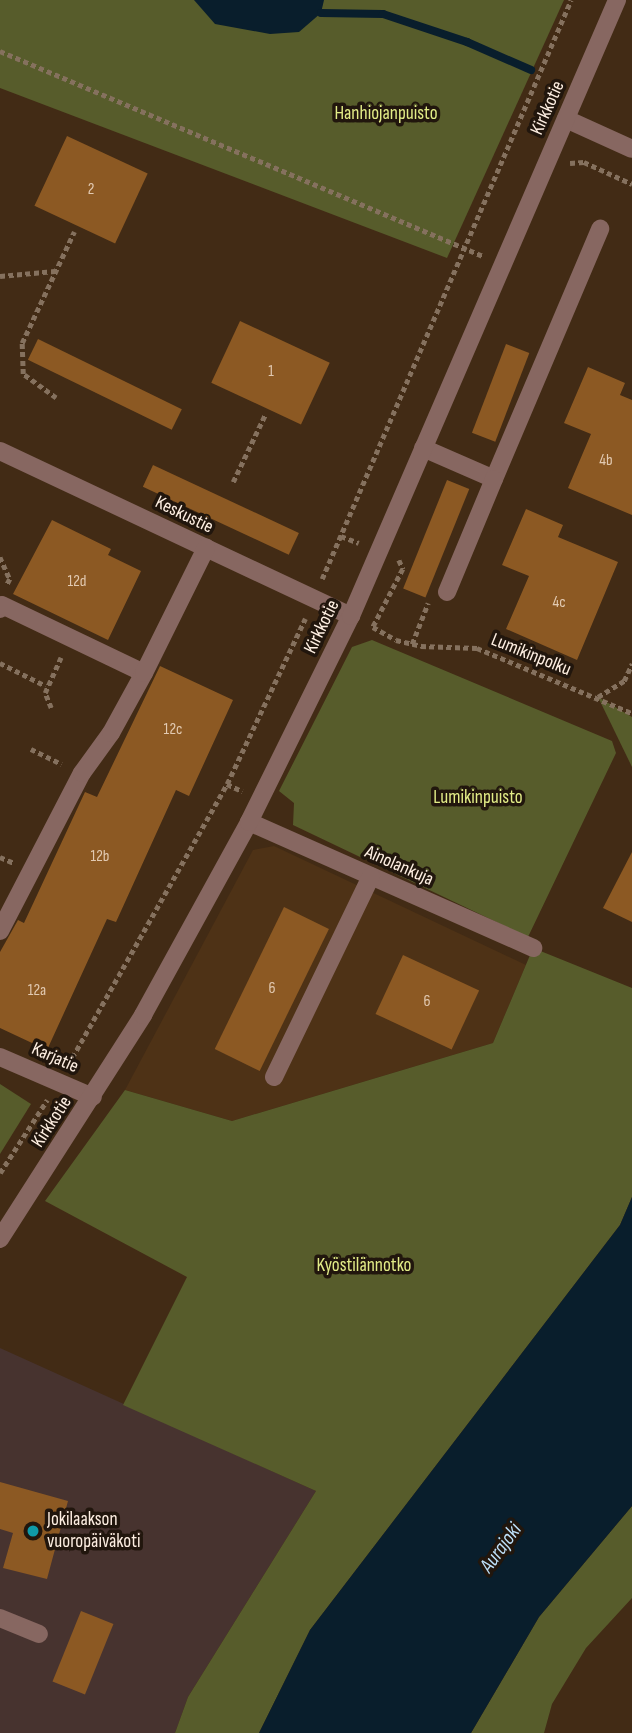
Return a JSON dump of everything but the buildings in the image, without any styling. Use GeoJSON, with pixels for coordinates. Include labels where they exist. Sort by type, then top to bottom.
{"type":"FeatureCollection","features":[{"type":"Feature","properties":{"kind":"street","name":"Kirkkotie"},"geometry":{"type":"LineString","coordinates":[[0,1239],[93,1097],[249,822],[351,616],[617,0]]}},
{"type":"Feature","properties":{"kind":"street"},"geometry":{"type":"LineString","coordinates":[[566,119],[632,149]]}},
{"type":"Feature","properties":{"kind":"street"},"geometry":{"type":"LineString","coordinates":[[447,592],[600,229]]}},
{"type":"Feature","properties":{"kind":"street"},"geometry":{"type":"LineString","coordinates":[[423,448],[494,479]]}},
{"type":"Feature","properties":{"kind":"street","name":"Keskustie"},"geometry":{"type":"LineString","coordinates":[[0,451],[351,616]]}},
{"type":"Feature","properties":{"kind":"street"},"geometry":{"type":"LineString","coordinates":[[0,931],[82,773],[111,733],[144,673],[205,548]]}},
{"type":"Feature","properties":{"kind":"street"},"geometry":{"type":"LineString","coordinates":[[0,609],[2,605],[144,673]]}},
{"type":"Feature","properties":{"kind":"street","name":"Ainolankuja"},"geometry":{"type":"LineString","coordinates":[[249,822],[533,948]]}},
{"type":"Feature","properties":{"kind":"street"},"geometry":{"type":"LineString","coordinates":[[274,1077],[371,876]]}},
{"type":"Feature","properties":{"kind":"street","name":"Karjatie"},"geometry":{"type":"LineString","coordinates":[[0,1057],[93,1097]]}},
{"type":"Feature","properties":{"kind":"street"},"geometry":{"type":"LineString","coordinates":[[0,1618],[39,1634]]}},
{"type":"Feature","properties":{"kind":"path"},"geometry":{"type":"LineString","coordinates":[[0,51],[464,248]]}},
{"type":"Feature","properties":{"kind":"path"},"geometry":{"type":"LineString","coordinates":[[56,398],[23,374],[22,343],[74,232]]}},
{"type":"Feature","properties":{"kind":"path"},"geometry":{"type":"LineString","coordinates":[[0,276],[55,270]]}},
{"type":"Feature","properties":{"kind":"path"},"geometry":{"type":"LineString","coordinates":[[233,482],[265,415]]}},
{"type":"Feature","properties":{"kind":"path"},"geometry":{"type":"LineString","coordinates":[[412,644],[427,603],[447,592]]}},
{"type":"Feature","properties":{"kind":"path","name":"Lumikinpolku"},"geometry":{"type":"LineString","coordinates":[[373,627],[412,644],[477,648],[632,713]]}},
{"type":"Feature","properties":{"kind":"path"},"geometry":{"type":"LineString","coordinates":[[51,708],[46,686],[71,638]]}},
{"type":"Feature","properties":{"kind":"path"},"geometry":{"type":"LineString","coordinates":[[0,663],[46,686]]}},
{"type":"Feature","properties":{"kind":"path"},"geometry":{"type":"LineString","coordinates":[[598,697],[624,681],[632,664]]}},
{"type":"Feature","properties":{"kind":"path"},"geometry":{"type":"LineString","coordinates":[[31,749],[82,773]]}},
{"type":"Feature","properties":{"kind":"shaded area"},"geometry":{"type":"Polygon","coordinates":[[[274,846],[526,965],[493,1043],[232,1121],[125,1090],[253,850],[274,846]]]}},
{"type":"Feature","properties":{"kind":"shaded area"},"geometry":{"type":"Polygon","coordinates":[[[0,1348],[316,1491],[188,1697],[175,1733],[0,1733],[0,1348]]]}},
{"type":"Feature","properties":{"kind":"green space","name":"Hanhiojanpuisto"},"geometry":{"type":"Polygon","coordinates":[[[0,0],[564,0],[447,258],[0,88],[0,0]]]}},
{"type":"Feature","properties":{"kind":"green space","name":"Lumikinpuisto"},"geometry":{"type":"Polygon","coordinates":[[[372,640],[612,741],[616,753],[528,937],[293,825],[294,803],[279,791],[352,647],[372,640]]]}},
{"type":"Feature","properties":{"kind":"green space"},"geometry":{"type":"Polygon","coordinates":[[[598,697],[632,717],[632,767],[598,697]]]}},
{"type":"Feature","properties":{"kind":"green space","name":"Kyöstilännotko"},"geometry":{"type":"Polygon","coordinates":[[[533,948],[632,988],[632,1197],[620,1225],[310,1630],[259,1733],[175,1733],[188,1697],[316,1491],[123,1405],[187,1277],[45,1201],[125,1090],[232,1121],[493,1043],[533,948]]]}},
{"type":"Feature","properties":{"kind":"green space"},"geometry":{"type":"Polygon","coordinates":[[[0,1084],[31,1104],[0,1154],[0,1084]]]}},
{"type":"Feature","properties":{"kind":"green space"},"geometry":{"type":"Polygon","coordinates":[[[632,1506],[632,1598],[586,1648],[552,1704],[544,1733],[471,1733],[539,1617],[632,1506]]]}},
{"type":"Feature","properties":{"kind":"water"},"geometry":{"type":"Polygon","coordinates":[[[194,0],[324,0],[321,13],[299,32],[270,34],[215,24],[194,0]]]}},
{"type":"Feature","properties":{"kind":"water","name":"Aurajoki"},"geometry":{"type":"Polygon","coordinates":[[[632,1197],[632,1506],[539,1617],[471,1733],[259,1733],[310,1630],[620,1225],[632,1197]]]}},
{"type":"Feature","properties":{"kind":"waterway"},"geometry":{"type":"LineString","coordinates":[[321,13],[383,14],[467,42],[531,70]]}},
{"type":"Feature","properties":{"kind":"place","name":"Jokilaakson vuoropäiväkoti"},"geometry":{"type":"Point","coordinates":[33,1531]}}]}
